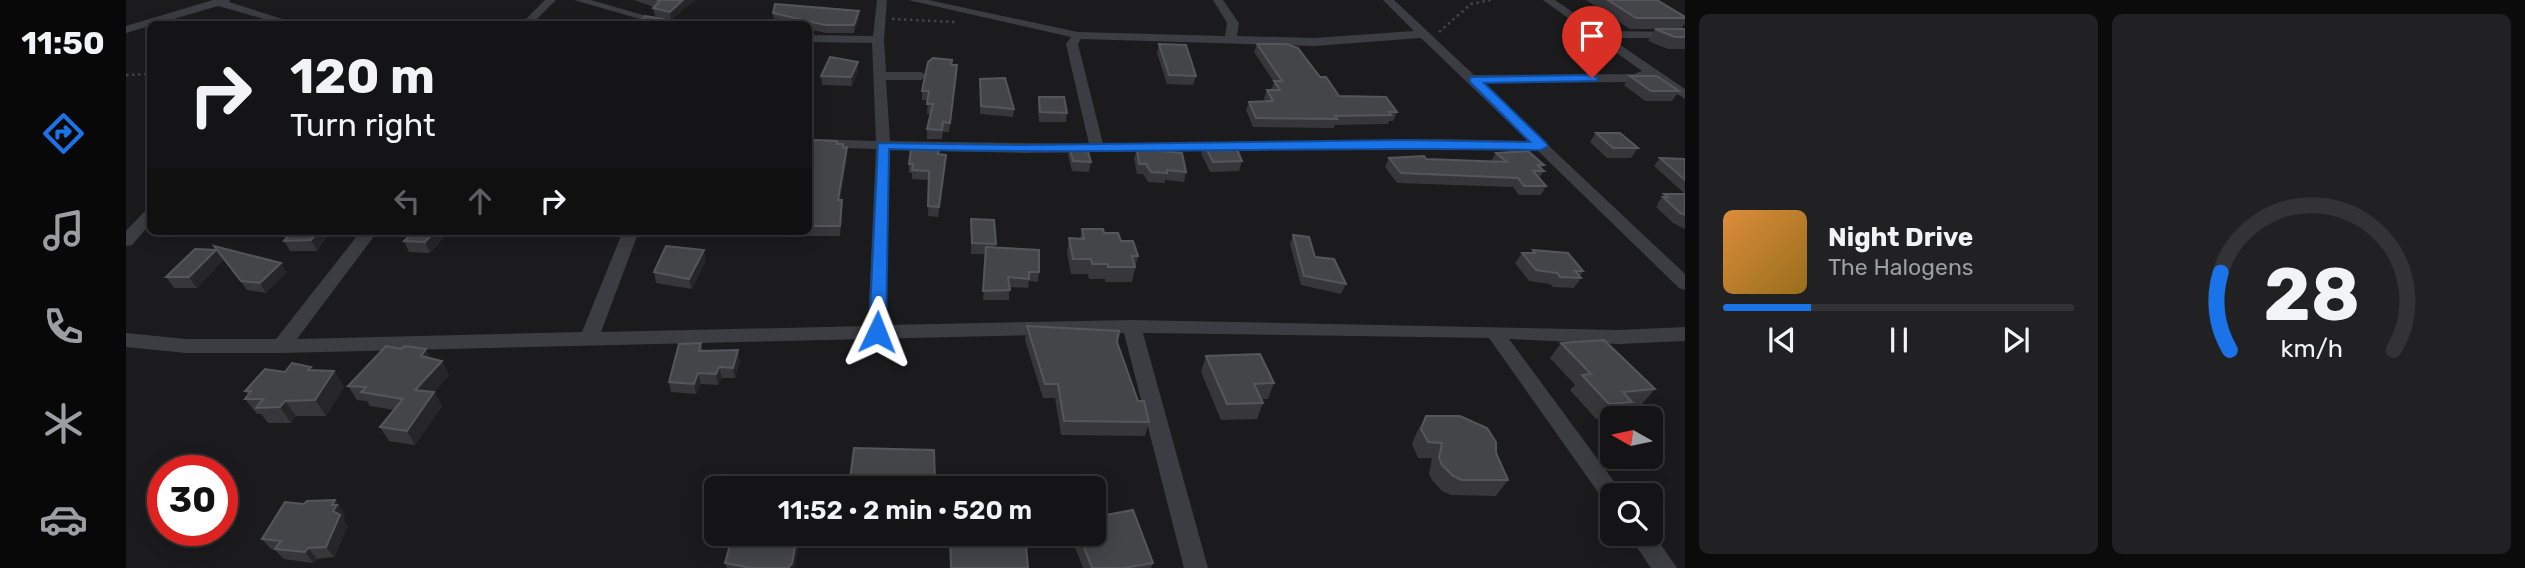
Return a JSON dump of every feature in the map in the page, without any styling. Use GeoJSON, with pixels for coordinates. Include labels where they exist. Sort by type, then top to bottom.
{"type":"FeatureCollection","features":[{"type":"Feature","properties":{"kind":"street"},"geometry":{"type":"LineString","coordinates":[[529,21],[551,0]]}},
{"type":"Feature","properties":{"kind":"street"},"geometry":{"type":"LineString","coordinates":[[579,0],[657,21]]}},
{"type":"Feature","properties":{"kind":"street"},"geometry":{"type":"LineString","coordinates":[[877,332],[883,145],[878,40],[882,0]]}},
{"type":"Feature","properties":{"kind":"street"},"geometry":{"type":"LineString","coordinates":[[913,0],[1078,36],[1230,41],[1352,41],[1426,34]]}},
{"type":"Feature","properties":{"kind":"street"},"geometry":{"type":"LineString","coordinates":[[1218,0],[1233,23],[1230,41]]}},
{"type":"Feature","properties":{"kind":"street"},"geometry":{"type":"LineString","coordinates":[[1388,0],[1474,79],[1685,284]]}},
{"type":"Feature","properties":{"kind":"street"},"geometry":{"type":"LineString","coordinates":[[1548,0],[1685,95]]}},
{"type":"Feature","properties":{"kind":"street"},"geometry":{"type":"LineString","coordinates":[[156,21],[221,1],[283,21]]}},
{"type":"Feature","properties":{"kind":"street"},"geometry":{"type":"LineString","coordinates":[[127,30],[147,24]]}},
{"type":"Feature","properties":{"kind":"street"},"geometry":{"type":"LineString","coordinates":[[1599,34],[1685,35]]}},
{"type":"Feature","properties":{"kind":"street"},"geometry":{"type":"LineString","coordinates":[[1078,36],[1072,44],[1097,149]]}},
{"type":"Feature","properties":{"kind":"street"},"geometry":{"type":"LineString","coordinates":[[812,38],[878,40]]}},
{"type":"Feature","properties":{"kind":"street"},"geometry":{"type":"LineString","coordinates":[[1474,79],[1634,78],[1645,76],[1650,70]]}},
{"type":"Feature","properties":{"kind":"street"},"geometry":{"type":"LineString","coordinates":[[880,76],[921,76]]}},
{"type":"Feature","properties":{"kind":"street"},"geometry":{"type":"LineString","coordinates":[[812,143],[1097,149],[1395,144],[1541,146]]}},
{"type":"Feature","properties":{"kind":"street"},"geometry":{"type":"LineString","coordinates":[[126,241],[147,218]]}},
{"type":"Feature","properties":{"kind":"street"},"geometry":{"type":"LineString","coordinates":[[281,346],[367,235]]}},
{"type":"Feature","properties":{"kind":"street"},"geometry":{"type":"LineString","coordinates":[[589,339],[629,235]]}},
{"type":"Feature","properties":{"kind":"street"},"geometry":{"type":"LineString","coordinates":[[1132,326],[1196,568]]}},
{"type":"Feature","properties":{"kind":"street"},"geometry":{"type":"LineString","coordinates":[[126,340],[186,346],[281,346],[1132,326],[1494,332],[1619,337],[1685,334]]}},
{"type":"Feature","properties":{"kind":"street"},"geometry":{"type":"LineString","coordinates":[[1494,332],[1604,483]]}},
{"type":"Feature","properties":{"kind":"street"},"geometry":{"type":"LineString","coordinates":[[1649,546],[1665,568]]}},
{"type":"Feature","properties":{"kind":"path"},"geometry":{"type":"LineString","coordinates":[[1426,34],[1444,30],[1452,18],[1471,4],[1491,0]]}},
{"type":"Feature","properties":{"kind":"path"},"geometry":{"type":"LineString","coordinates":[[590,21],[635,15]]}},
{"type":"Feature","properties":{"kind":"path"},"geometry":{"type":"LineString","coordinates":[[126,75],[147,75]]}},
{"type":"Feature","properties":{"kind":"building"},"geometry":{"type":"Polygon","coordinates":[[[657,0],[683,0],[670,12],[653,8],[660,1],[657,0]]]}},
{"type":"Feature","properties":{"kind":"building"},"geometry":{"type":"Polygon","coordinates":[[[1608,0],[1657,0],[1685,18],[1636,18],[1608,0]]]}},
{"type":"Feature","properties":{"kind":"building"},"geometry":{"type":"Polygon","coordinates":[[[775,4],[859,11],[854,25],[825,25],[773,13],[775,4]]]}},
{"type":"Feature","properties":{"kind":"building"},"geometry":{"type":"Polygon","coordinates":[[[645,16],[663,19],[661,21],[640,21],[645,16]]]}},
{"type":"Feature","properties":{"kind":"building"},"geometry":{"type":"Polygon","coordinates":[[[1655,29],[1685,29],[1685,37],[1675,37],[1655,29]]]}},
{"type":"Feature","properties":{"kind":"building"},"geometry":{"type":"Polygon","coordinates":[[[1159,44],[1186,45],[1196,76],[1169,75],[1159,44]]]}},
{"type":"Feature","properties":{"kind":"building"},"geometry":{"type":"Polygon","coordinates":[[[1257,44],[1286,44],[1298,48],[1320,77],[1326,77],[1339,96],[1386,97],[1397,112],[1389,112],[1391,115],[1335,116],[1337,119],[1256,118],[1249,102],[1273,101],[1267,90],[1280,90],[1274,81],[1282,81],[1257,44]]]}},
{"type":"Feature","properties":{"kind":"building"},"geometry":{"type":"Polygon","coordinates":[[[830,57],[858,62],[851,77],[821,76],[830,57]]]}},
{"type":"Feature","properties":{"kind":"building"},"geometry":{"type":"Polygon","coordinates":[[[933,58],[952,60],[951,65],[957,65],[950,123],[943,122],[942,130],[927,129],[933,104],[927,104],[929,91],[922,91],[928,62],[933,58]]]}},
{"type":"Feature","properties":{"kind":"building"},"geometry":{"type":"Polygon","coordinates":[[[1630,76],[1657,76],[1679,91],[1651,91],[1630,76]]]}},
{"type":"Feature","properties":{"kind":"building"},"geometry":{"type":"Polygon","coordinates":[[[1005,78],[1014,109],[981,106],[980,79],[1005,78]]]}},
{"type":"Feature","properties":{"kind":"building"},"geometry":{"type":"Polygon","coordinates":[[[1039,97],[1064,97],[1067,113],[1040,112],[1039,97]]]}},
{"type":"Feature","properties":{"kind":"building"},"geometry":{"type":"Polygon","coordinates":[[[1596,133],[1620,133],[1638,148],[1613,148],[1596,133]]]}},
{"type":"Feature","properties":{"kind":"building"},"geometry":{"type":"Polygon","coordinates":[[[814,140],[837,141],[837,144],[843,144],[843,148],[847,147],[838,200],[842,200],[840,226],[812,226],[814,140]]]}},
{"type":"Feature","properties":{"kind":"building"},"geometry":{"type":"Polygon","coordinates":[[[923,144],[940,145],[938,154],[946,155],[939,207],[928,206],[929,171],[912,170],[913,164],[909,164],[911,149],[923,144]]]}},
{"type":"Feature","properties":{"kind":"building"},"geometry":{"type":"Polygon","coordinates":[[[1204,144],[1235,145],[1242,161],[1213,162],[1204,144]]]}},
{"type":"Feature","properties":{"kind":"building"},"geometry":{"type":"Polygon","coordinates":[[[1069,145],[1086,145],[1091,162],[1073,161],[1069,145]]]}},
{"type":"Feature","properties":{"kind":"building"},"geometry":{"type":"Polygon","coordinates":[[[1137,149],[1182,153],[1186,172],[1151,172],[1146,164],[1139,164],[1137,149]]]}},
{"type":"Feature","properties":{"kind":"building"},"geometry":{"type":"Polygon","coordinates":[[[1528,151],[1544,165],[1537,165],[1544,171],[1533,171],[1546,186],[1524,186],[1518,178],[1401,173],[1389,158],[1424,156],[1426,159],[1507,162],[1496,153],[1528,151]]]}},
{"type":"Feature","properties":{"kind":"building"},"geometry":{"type":"Polygon","coordinates":[[[1660,158],[1685,159],[1685,180],[1660,158]]]}},
{"type":"Feature","properties":{"kind":"building"},"geometry":{"type":"Polygon","coordinates":[[[1664,194],[1685,194],[1685,215],[1663,197],[1668,197],[1664,194]]]}},
{"type":"Feature","properties":{"kind":"building"},"geometry":{"type":"Polygon","coordinates":[[[971,219],[994,220],[996,244],[972,243],[971,219]]]}},
{"type":"Feature","properties":{"kind":"building"},"geometry":{"type":"Polygon","coordinates":[[[1082,229],[1103,229],[1104,233],[1118,233],[1121,241],[1133,241],[1138,256],[1132,256],[1135,267],[1108,267],[1108,264],[1092,264],[1091,259],[1073,259],[1069,238],[1084,239],[1082,229]]]}},
{"type":"Feature","properties":{"kind":"building"},"geometry":{"type":"Polygon","coordinates":[[[289,235],[315,235],[311,240],[284,241],[289,235]]]}},
{"type":"Feature","properties":{"kind":"building"},"geometry":{"type":"Polygon","coordinates":[[[431,235],[425,242],[404,241],[409,236],[406,236],[431,235]]]}},
{"type":"Feature","properties":{"kind":"building"},"geometry":{"type":"Polygon","coordinates":[[[1293,235],[1309,237],[1315,257],[1334,259],[1346,284],[1304,276],[1293,235]]]}},
{"type":"Feature","properties":{"kind":"building"},"geometry":{"type":"Polygon","coordinates":[[[214,246],[281,263],[260,283],[241,281],[214,246]]]}},
{"type":"Feature","properties":{"kind":"building"},"geometry":{"type":"Polygon","coordinates":[[[666,246],[704,250],[689,279],[654,272],[666,246]]]}},
{"type":"Feature","properties":{"kind":"building"},"geometry":{"type":"Polygon","coordinates":[[[986,247],[1039,250],[1039,272],[1029,272],[1029,279],[1008,277],[1010,290],[983,291],[986,247]]]}},
{"type":"Feature","properties":{"kind":"building"},"geometry":{"type":"Polygon","coordinates":[[[195,249],[216,250],[189,277],[166,277],[195,249]]]}},
{"type":"Feature","properties":{"kind":"building"},"geometry":{"type":"Polygon","coordinates":[[[1533,250],[1568,253],[1583,271],[1575,271],[1581,278],[1560,277],[1557,273],[1536,270],[1522,253],[1535,253],[1533,250]]]}},
{"type":"Feature","properties":{"kind":"building"},"geometry":{"type":"Polygon","coordinates":[[[1027,326],[1119,331],[1117,342],[1138,401],[1144,401],[1149,422],[1064,421],[1058,384],[1045,384],[1027,326]]]}},
{"type":"Feature","properties":{"kind":"building"},"geometry":{"type":"Polygon","coordinates":[[[1604,340],[1655,389],[1623,392],[1632,402],[1609,404],[1582,375],[1591,374],[1561,343],[1604,340]]]}},
{"type":"Feature","properties":{"kind":"building"},"geometry":{"type":"Polygon","coordinates":[[[701,343],[699,351],[738,350],[733,368],[719,367],[716,374],[698,373],[694,384],[669,382],[679,344],[701,343]]]}},
{"type":"Feature","properties":{"kind":"building"},"geometry":{"type":"Polygon","coordinates":[[[386,346],[426,349],[421,356],[442,361],[415,390],[434,392],[407,431],[380,427],[403,399],[361,392],[366,387],[348,386],[386,346]]]}},
{"type":"Feature","properties":{"kind":"building"},"geometry":{"type":"Polygon","coordinates":[[[1260,354],[1274,383],[1254,384],[1263,403],[1227,404],[1206,356],[1260,354]]]}},
{"type":"Feature","properties":{"kind":"building"},"geometry":{"type":"Polygon","coordinates":[[[292,363],[311,367],[308,370],[334,371],[315,400],[285,401],[280,407],[256,408],[263,399],[245,399],[251,391],[245,391],[265,369],[285,372],[292,363]]]}},
{"type":"Feature","properties":{"kind":"building"},"geometry":{"type":"Polygon","coordinates":[[[1426,416],[1460,416],[1487,428],[1496,442],[1496,453],[1508,480],[1462,480],[1453,476],[1439,458],[1442,443],[1428,442],[1421,429],[1426,416]]]}},
{"type":"Feature","properties":{"kind":"building"},"geometry":{"type":"Polygon","coordinates":[[[854,448],[934,450],[935,476],[850,476],[854,448]]]}},
{"type":"Feature","properties":{"kind":"building"},"geometry":{"type":"Polygon","coordinates":[[[335,500],[332,505],[337,505],[333,511],[340,515],[326,547],[308,548],[305,552],[275,549],[281,541],[262,539],[285,502],[304,504],[307,501],[335,500]]]}},
{"type":"Feature","properties":{"kind":"building"},"geometry":{"type":"Polygon","coordinates":[[[1133,510],[1153,563],[1124,568],[1092,568],[1084,546],[1106,546],[1106,515],[1133,510]]]}},
{"type":"Feature","properties":{"kind":"building"},"geometry":{"type":"Polygon","coordinates":[[[730,546],[795,546],[792,563],[788,568],[752,568],[725,563],[730,546]]]}},
{"type":"Feature","properties":{"kind":"building"},"geometry":{"type":"Polygon","coordinates":[[[950,546],[1026,546],[1028,568],[951,568],[950,546]]]}},
{"type":"Feature","properties":{"kind":"route"},"geometry":{"type":"LineString","coordinates":[[877,332],[883,145],[1024,149],[1403,144],[1541,146],[1474,79],[1592,78]]}}]}
